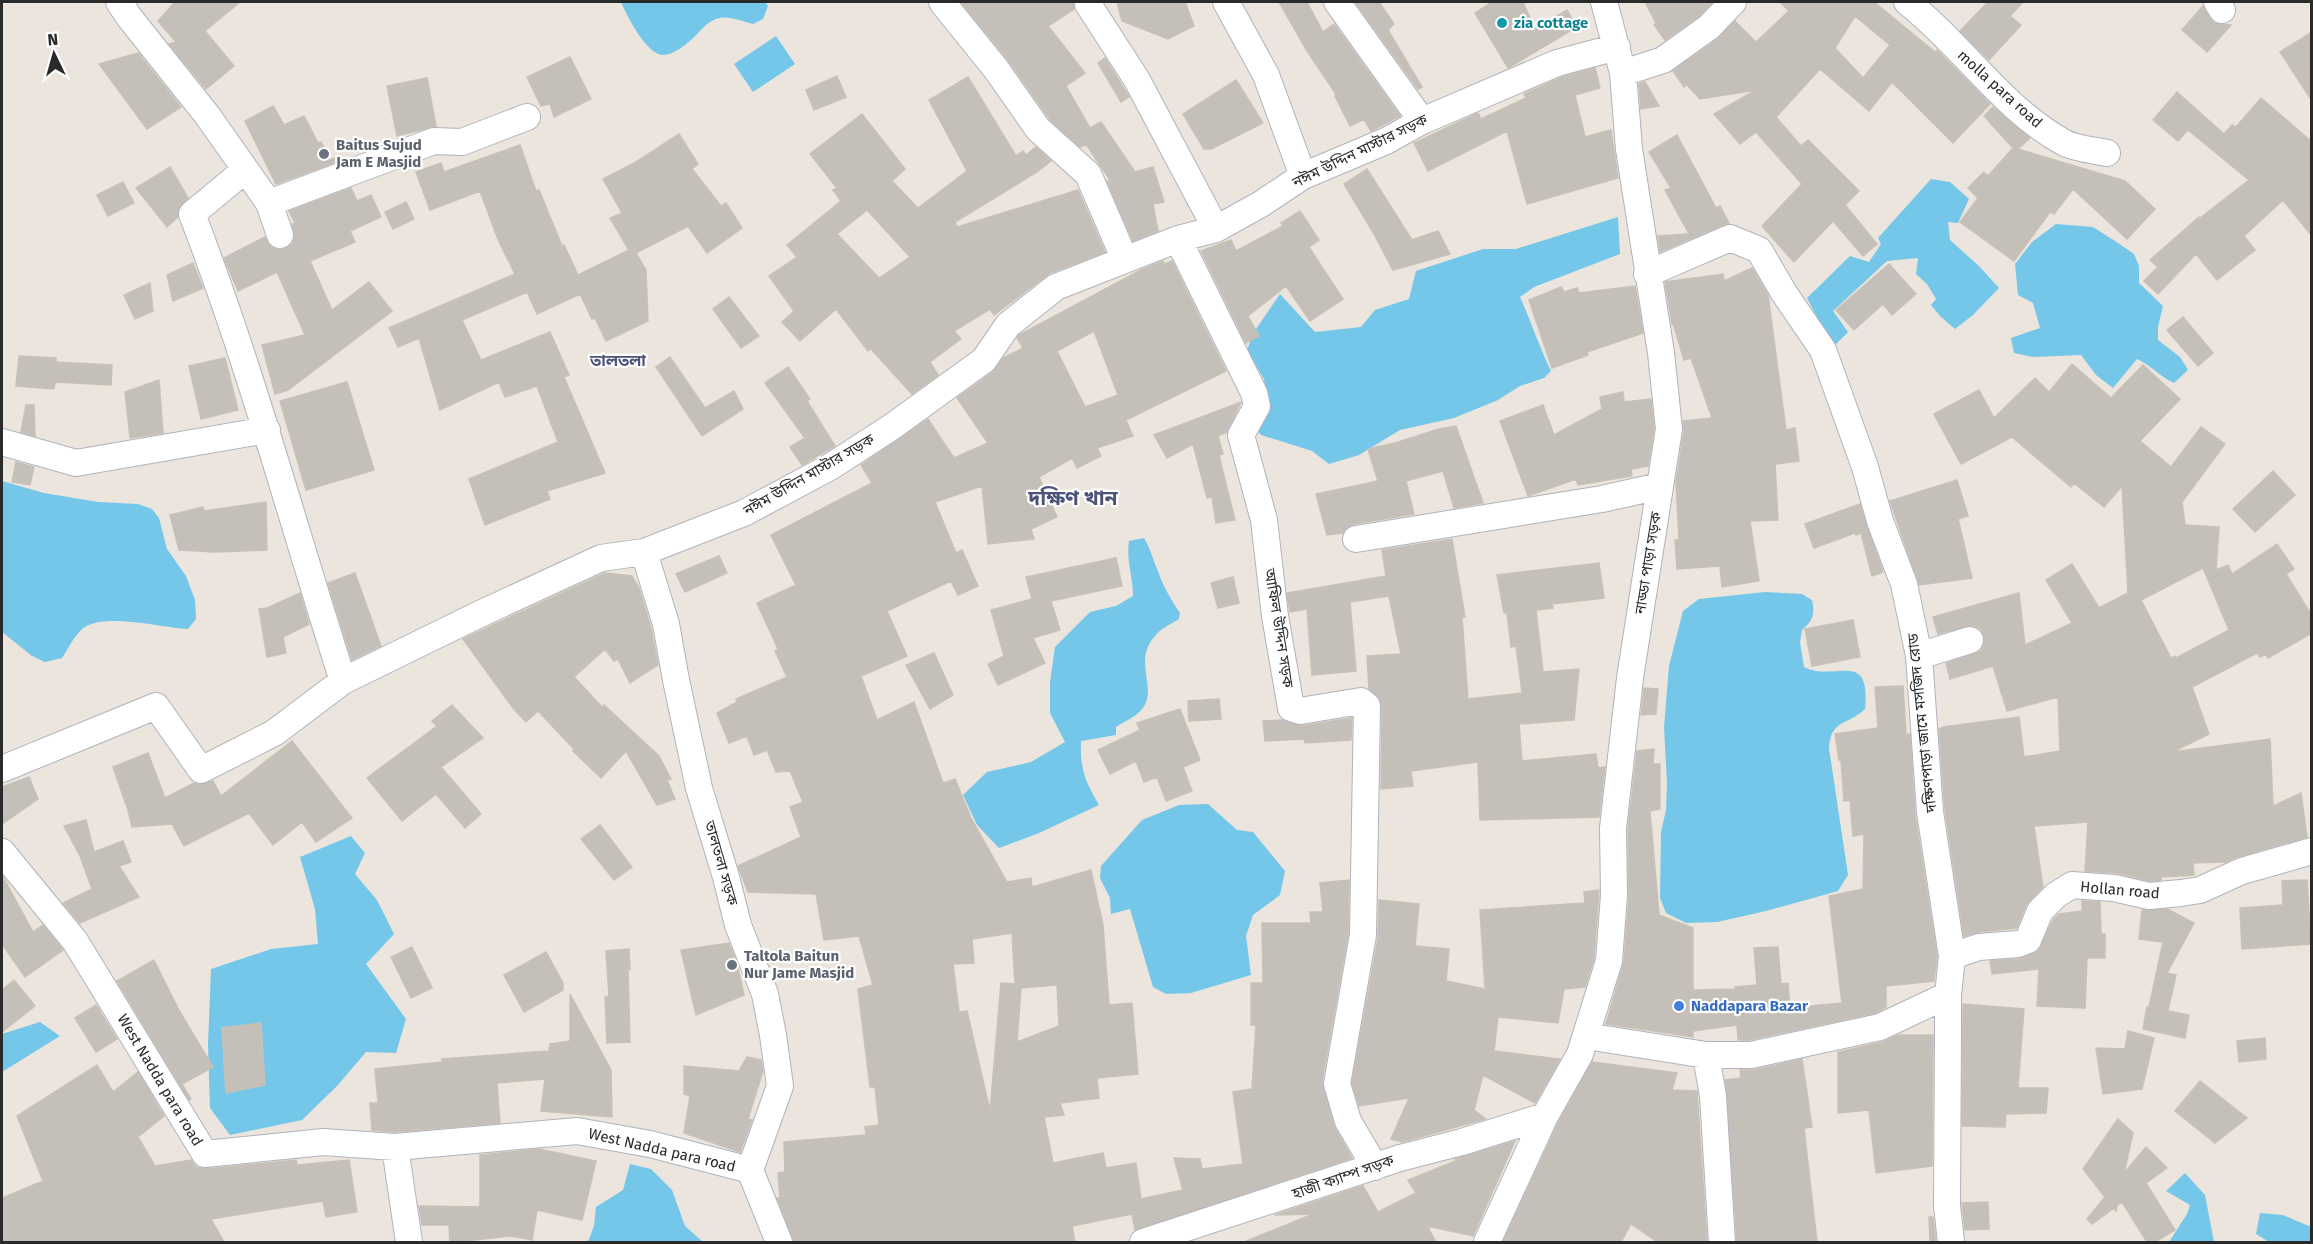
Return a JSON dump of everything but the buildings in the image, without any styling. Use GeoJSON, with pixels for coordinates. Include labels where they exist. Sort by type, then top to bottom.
{"type":"FeatureCollection","features":[{"type":"Feature","properties":{"kind":"street"},"geometry":{"type":"LineString","coordinates":[[119,2],[207,115],[269,203],[280,235]]}},
{"type":"Feature","properties":{"kind":"street"},"geometry":{"type":"LineString","coordinates":[[942,2],[996,69],[1038,129],[1088,174],[1125,260]]}},
{"type":"Feature","properties":{"kind":"street"},"geometry":{"type":"LineString","coordinates":[[1226,2],[1266,75],[1304,176]]}},
{"type":"Feature","properties":{"kind":"street"},"geometry":{"type":"LineString","coordinates":[[1337,2],[1422,121]]}},
{"type":"Feature","properties":{"kind":"street","name":"নাড্ডা পাড়া সড়ক"},"geometry":{"type":"LineString","coordinates":[[1487,1242],[1545,1116],[1580,1054],[1609,961],[1614,895],[1614,816],[1630,678],[1669,429],[1661,353],[1629,149],[1623,73],[1604,2]]}},
{"type":"Feature","properties":{"kind":"street"},"geometry":{"type":"LineString","coordinates":[[1623,73],[1663,60],[1709,27],[1733,2]]}},
{"type":"Feature","properties":{"kind":"street","name":"molla para road"},"geometry":{"type":"LineString","coordinates":[[1907,2],[1930,20],[1960,54],[2031,120],[2065,144],[2107,153]]}},
{"type":"Feature","properties":{"kind":"street"},"geometry":{"type":"LineString","coordinates":[[1088,4],[1137,80],[1216,229]]}},
{"type":"Feature","properties":{"kind":"street","name":"নঈম উদ্দিন মাস্টার সড়ক"},"geometry":{"type":"LineString","coordinates":[[2,769],[156,706],[201,770],[274,733],[343,681],[601,558],[644,552],[744,513],[830,467],[893,426],[984,360],[1008,325],[1056,287],[1178,238],[1216,229],[1261,204],[1304,176],[1386,141],[1422,121],[1557,63],[1617,48]]}},
{"type":"Feature","properties":{"kind":"street"},"geometry":{"type":"LineString","coordinates":[[269,203],[434,141],[462,142],[527,117]]}},
{"type":"Feature","properties":{"kind":"street"},"geometry":{"type":"LineString","coordinates":[[245,170],[192,214],[223,294],[267,430],[306,567],[343,681]]}},
{"type":"Feature","properties":{"kind":"street","name":"আফিল উদ্দিন সড়ক"},"geometry":{"type":"LineString","coordinates":[[1178,238],[1254,393],[1257,406],[1241,435],[1264,520],[1275,616],[1291,708],[1300,711],[1360,701],[1367,706],[1363,936],[1337,1084],[1348,1121],[1375,1167]]}},
{"type":"Feature","properties":{"kind":"street","name":"দক্ষিণপাড়া জামে মসজিদ রোড"},"geometry":{"type":"LineString","coordinates":[[1647,274],[1730,238],[1759,250],[1784,293],[1823,350],[1865,467],[1880,521],[1905,584],[1918,656],[1930,812],[1952,956],[1948,995],[1947,1206],[1951,1242]]}},
{"type":"Feature","properties":{"kind":"street"},"geometry":{"type":"LineString","coordinates":[[2,442],[76,463],[267,430]]}},
{"type":"Feature","properties":{"kind":"street"},"geometry":{"type":"LineString","coordinates":[[1356,539],[1592,501],[1660,486]]}},
{"type":"Feature","properties":{"kind":"street","name":"তালতলা সড়ক"},"geometry":{"type":"LineString","coordinates":[[644,552],[666,624],[699,788],[738,925],[765,994],[773,1035],[780,1086],[750,1170]]}},
{"type":"Feature","properties":{"kind":"street"},"geometry":{"type":"LineString","coordinates":[[1918,656],[1970,640]]}},
{"type":"Feature","properties":{"kind":"street","name":"Hollan road"},"geometry":{"type":"LineString","coordinates":[[1952,956],[1979,947],[2018,944],[2028,940],[2040,911],[2056,895],[2072,885],[2114,888],[2149,896],[2181,893],[2199,890],[2242,871],[2312,851]]}},
{"type":"Feature","properties":{"kind":"street","name":"West Nadda para road"},"geometry":{"type":"LineString","coordinates":[[2,852],[75,941],[205,1154],[323,1142],[395,1147],[578,1131],[650,1144],[750,1170]]}},
{"type":"Feature","properties":{"kind":"street"},"geometry":{"type":"LineString","coordinates":[[1586,1036],[1706,1055],[1751,1055],[1880,1027],[1948,995]]}},
{"type":"Feature","properties":{"kind":"street"},"geometry":{"type":"LineString","coordinates":[[1706,1055],[1713,1096],[1722,1242]]}},
{"type":"Feature","properties":{"kind":"street","name":"হাজী ক্যাম্প সড়ক"},"geometry":{"type":"LineString","coordinates":[[1143,1242],[1400,1158],[1462,1142],[1545,1116]]}},
{"type":"Feature","properties":{"kind":"street"},"geometry":{"type":"LineString","coordinates":[[395,1147],[409,1242]]}},
{"type":"Feature","properties":{"kind":"street"},"geometry":{"type":"LineString","coordinates":[[750,1170],[779,1242]]}},
{"type":"Feature","properties":{"kind":"water"},"geometry":{"type":"Polygon","coordinates":[[[621,2],[765,2],[768,6],[763,19],[753,24],[727,18],[712,21],[682,47],[671,54],[663,55],[650,48],[644,41],[632,25],[621,2]]]}},
{"type":"Feature","properties":{"kind":"water"},"geometry":{"type":"Polygon","coordinates":[[[776,36],[795,64],[753,92],[734,64],[776,36]]]}},
{"type":"Feature","properties":{"kind":"water"},"geometry":{"type":"Polygon","coordinates":[[[1931,179],[1950,182],[1969,199],[1958,223],[1948,222],[1950,240],[1999,288],[1973,315],[1955,329],[1931,305],[1936,299],[1927,284],[1916,274],[1918,258],[1887,261],[1833,311],[1848,332],[1833,347],[1807,298],[1850,256],[1869,262],[1881,244],[1878,238],[1931,179]]]}},
{"type":"Feature","properties":{"kind":"water"},"geometry":{"type":"Polygon","coordinates":[[[1618,217],[1620,254],[1534,287],[1520,297],[1551,371],[1544,378],[1520,386],[1498,400],[1454,418],[1400,430],[1359,455],[1329,464],[1312,451],[1261,435],[1252,425],[1267,402],[1264,379],[1247,350],[1254,332],[1280,294],[1315,332],[1361,327],[1375,310],[1409,299],[1416,271],[1483,249],[1516,249],[1618,217]]]}},
{"type":"Feature","properties":{"kind":"water"},"geometry":{"type":"Polygon","coordinates":[[[2056,224],[2093,227],[2134,254],[2139,266],[2139,283],[2163,306],[2158,327],[2158,340],[2180,357],[2188,370],[2174,383],[2137,359],[2113,388],[2096,375],[2081,355],[2033,357],[2014,353],[2011,338],[2040,328],[2033,303],[2018,295],[2015,264],[2032,242],[2056,224]]]}},
{"type":"Feature","properties":{"kind":"water"},"geometry":{"type":"Polygon","coordinates":[[[2,481],[44,493],[98,502],[138,504],[152,509],[159,518],[167,549],[186,576],[195,600],[196,619],[188,629],[116,621],[90,624],[81,630],[62,658],[45,662],[32,656],[2,632],[2,481]]]}},
{"type":"Feature","properties":{"kind":"water"},"geometry":{"type":"Polygon","coordinates":[[[1144,538],[1163,584],[1180,613],[1179,619],[1160,631],[1148,645],[1145,664],[1148,692],[1143,708],[1116,727],[1116,735],[1081,741],[1084,774],[1099,805],[1039,833],[999,848],[977,825],[963,795],[987,772],[1031,762],[1065,742],[1050,713],[1050,682],[1055,647],[1090,612],[1116,606],[1133,596],[1128,555],[1129,541],[1144,538]]]}},
{"type":"Feature","properties":{"kind":"water"},"geometry":{"type":"Polygon","coordinates":[[[1765,592],[1802,594],[1812,600],[1812,617],[1802,630],[1800,642],[1804,667],[1815,671],[1848,671],[1856,673],[1862,679],[1865,690],[1865,709],[1837,727],[1830,739],[1829,748],[1848,875],[1838,891],[1717,922],[1686,923],[1666,913],[1660,898],[1661,832],[1666,810],[1667,784],[1664,727],[1669,666],[1683,611],[1699,599],[1765,592]]]}},
{"type":"Feature","properties":{"kind":"water"},"geometry":{"type":"Polygon","coordinates":[[[1208,804],[1237,830],[1253,832],[1285,871],[1280,895],[1253,915],[1246,936],[1251,975],[1191,993],[1166,994],[1153,987],[1130,909],[1111,914],[1110,898],[1100,878],[1101,866],[1142,820],[1179,805],[1208,804]]]}},
{"type":"Feature","properties":{"kind":"water"},"geometry":{"type":"Polygon","coordinates":[[[351,836],[365,853],[355,874],[377,900],[394,934],[366,964],[406,1019],[396,1053],[366,1052],[337,1086],[302,1120],[230,1135],[210,1108],[208,1045],[211,969],[271,949],[318,944],[315,909],[300,857],[351,836]]]}},
{"type":"Feature","properties":{"kind":"water"},"geometry":{"type":"Polygon","coordinates":[[[40,1022],[60,1036],[2,1072],[2,1034],[40,1022]]]}},
{"type":"Feature","properties":{"kind":"water"},"geometry":{"type":"Polygon","coordinates":[[[630,1164],[651,1169],[672,1190],[685,1226],[703,1242],[588,1242],[594,1226],[596,1207],[623,1190],[630,1164]]]}},
{"type":"Feature","properties":{"kind":"water"},"geometry":{"type":"Polygon","coordinates":[[[2185,1173],[2205,1195],[2214,1242],[2169,1242],[2187,1214],[2190,1205],[2166,1191],[2185,1173]]]}},
{"type":"Feature","properties":{"kind":"water"},"geometry":{"type":"Polygon","coordinates":[[[2260,1213],[2283,1215],[2311,1227],[2311,1242],[2269,1242],[2256,1234],[2260,1213]]]}},
{"type":"Feature","properties":{"kind":"place","name":"zia cottage"},"geometry":{"type":"Point","coordinates":[1502,23]}},
{"type":"Feature","properties":{"kind":"place","name":"Baitus Sujud Jam E Masjid"},"geometry":{"type":"Point","coordinates":[324,154]}},
{"type":"Feature","properties":{"kind":"place","name":"Taltola Baitun Nur Jame Masjid"},"geometry":{"type":"Point","coordinates":[732,965]}},
{"type":"Feature","properties":{"kind":"place","name":"Naddapara Bazar"},"geometry":{"type":"Point","coordinates":[1679,1006]}},
{"type":"Feature","properties":{"kind":"district","name":"তালতলা"},"geometry":{"type":"Point","coordinates":[618,360]}},
{"type":"Feature","properties":{"kind":"district","name":"দক্ষিণ খান"},"geometry":{"type":"Point","coordinates":[1073,498]}}]}
